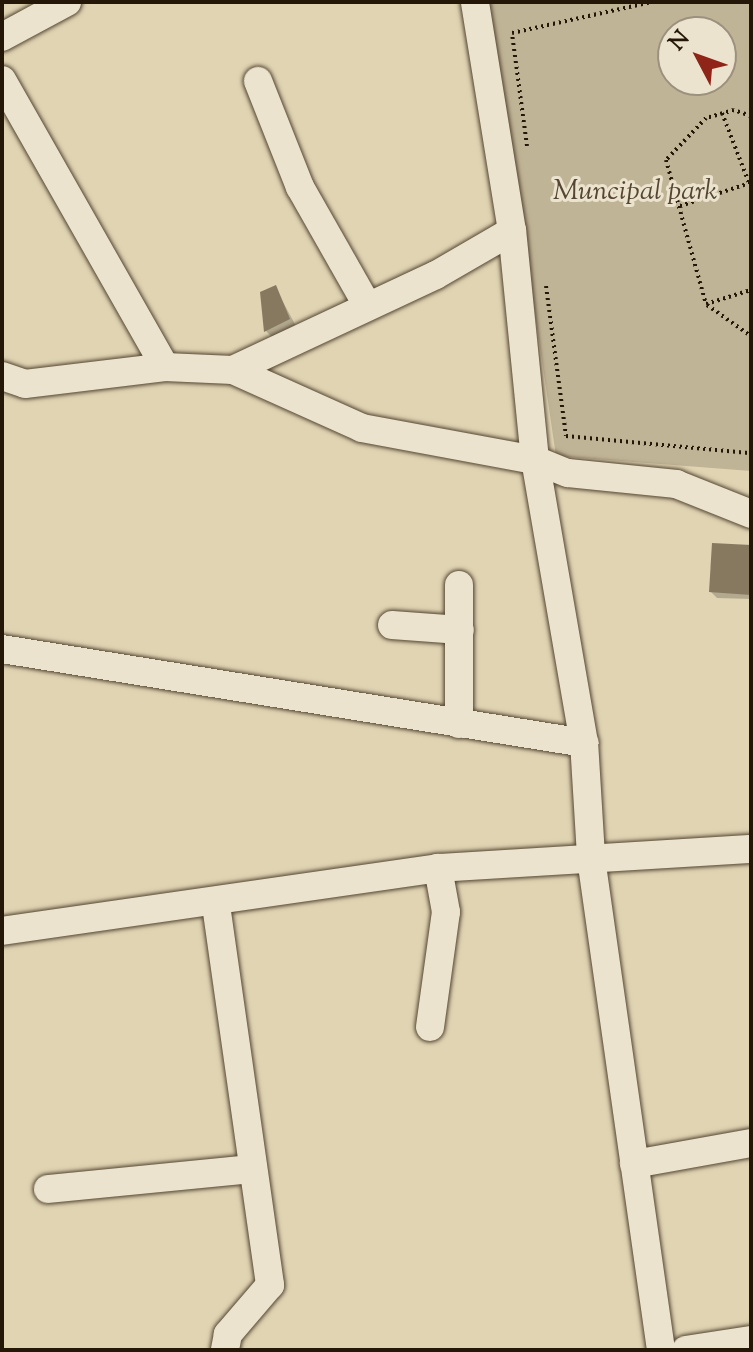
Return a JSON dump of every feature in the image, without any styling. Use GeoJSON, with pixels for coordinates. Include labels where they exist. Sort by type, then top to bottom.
{"type":"FeatureCollection","features":[{"type":"Feature","properties":{"kind":"street"},"geometry":{"type":"LineString","coordinates":[[2,37],[67,2]]}},
{"type":"Feature","properties":{"kind":"street"},"geometry":{"type":"LineString","coordinates":[[475,2],[512,231],[535,460],[584,743],[591,856],[661,1350]]}},
{"type":"Feature","properties":{"kind":"street"},"geometry":{"type":"LineString","coordinates":[[2,80],[165,367]]}},
{"type":"Feature","properties":{"kind":"street"},"geometry":{"type":"LineString","coordinates":[[258,81],[300,187],[366,303]]}},
{"type":"Feature","properties":{"kind":"street"},"geometry":{"type":"LineString","coordinates":[[233,370],[366,303],[436,275],[512,231]]}},
{"type":"Feature","properties":{"kind":"street"},"geometry":{"type":"LineString","coordinates":[[10,387],[165,367],[233,370],[362,428],[535,460],[568,473],[676,484],[751,514]]}},
{"type":"Feature","properties":{"kind":"street"},"geometry":{"type":"LineString","coordinates":[[459,585],[459,724]]}},
{"type":"Feature","properties":{"kind":"street"},"geometry":{"type":"LineString","coordinates":[[392,625],[460,630]]}},
{"type":"Feature","properties":{"kind":"street"},"geometry":{"type":"LineString","coordinates":[[2,649],[584,743]]}},
{"type":"Feature","properties":{"kind":"street"},"geometry":{"type":"LineString","coordinates":[[2,931],[216,905],[438,868],[591,856],[751,849]]}},
{"type":"Feature","properties":{"kind":"street"},"geometry":{"type":"LineString","coordinates":[[430,1027],[446,912],[438,868]]}},
{"type":"Feature","properties":{"kind":"street"},"geometry":{"type":"LineString","coordinates":[[216,905],[270,1285],[228,1334],[225,1350]]}},
{"type":"Feature","properties":{"kind":"street"},"geometry":{"type":"LineString","coordinates":[[634,1164],[751,1143]]}},
{"type":"Feature","properties":{"kind":"street"},"geometry":{"type":"LineString","coordinates":[[48,1189],[253,1169]]}},
{"type":"Feature","properties":{"kind":"street"},"geometry":{"type":"LineString","coordinates":[[686,1350],[751,1340]]}},
{"type":"Feature","properties":{"kind":"path"},"geometry":{"type":"LineString","coordinates":[[528,155],[512,33],[652,2]]}},
{"type":"Feature","properties":{"kind":"path"},"geometry":{"type":"LineString","coordinates":[[680,206],[750,183],[722,113]]}},
{"type":"Feature","properties":{"kind":"path"},"geometry":{"type":"LineString","coordinates":[[751,116],[722,113],[706,118],[666,160],[706,304],[751,336]]}},
{"type":"Feature","properties":{"kind":"path"},"geometry":{"type":"LineString","coordinates":[[545,276],[566,436],[751,453]]}},
{"type":"Feature","properties":{"kind":"path"},"geometry":{"type":"LineString","coordinates":[[706,304],[751,290]]}},
{"type":"Feature","properties":{"kind":"green space","name":"Muncipal park"},"geometry":{"type":"Polygon","coordinates":[[[489,2],[751,2],[751,471],[556,456],[489,2]]]}},
{"type":"Feature","properties":{"kind":"building"},"geometry":{"type":"Polygon","coordinates":[[[276,285],[290,319],[264,332],[260,292],[276,285]]]}},
{"type":"Feature","properties":{"kind":"building"},"geometry":{"type":"Polygon","coordinates":[[[712,543],[751,545],[751,595],[709,592],[712,543]]]}}]}
